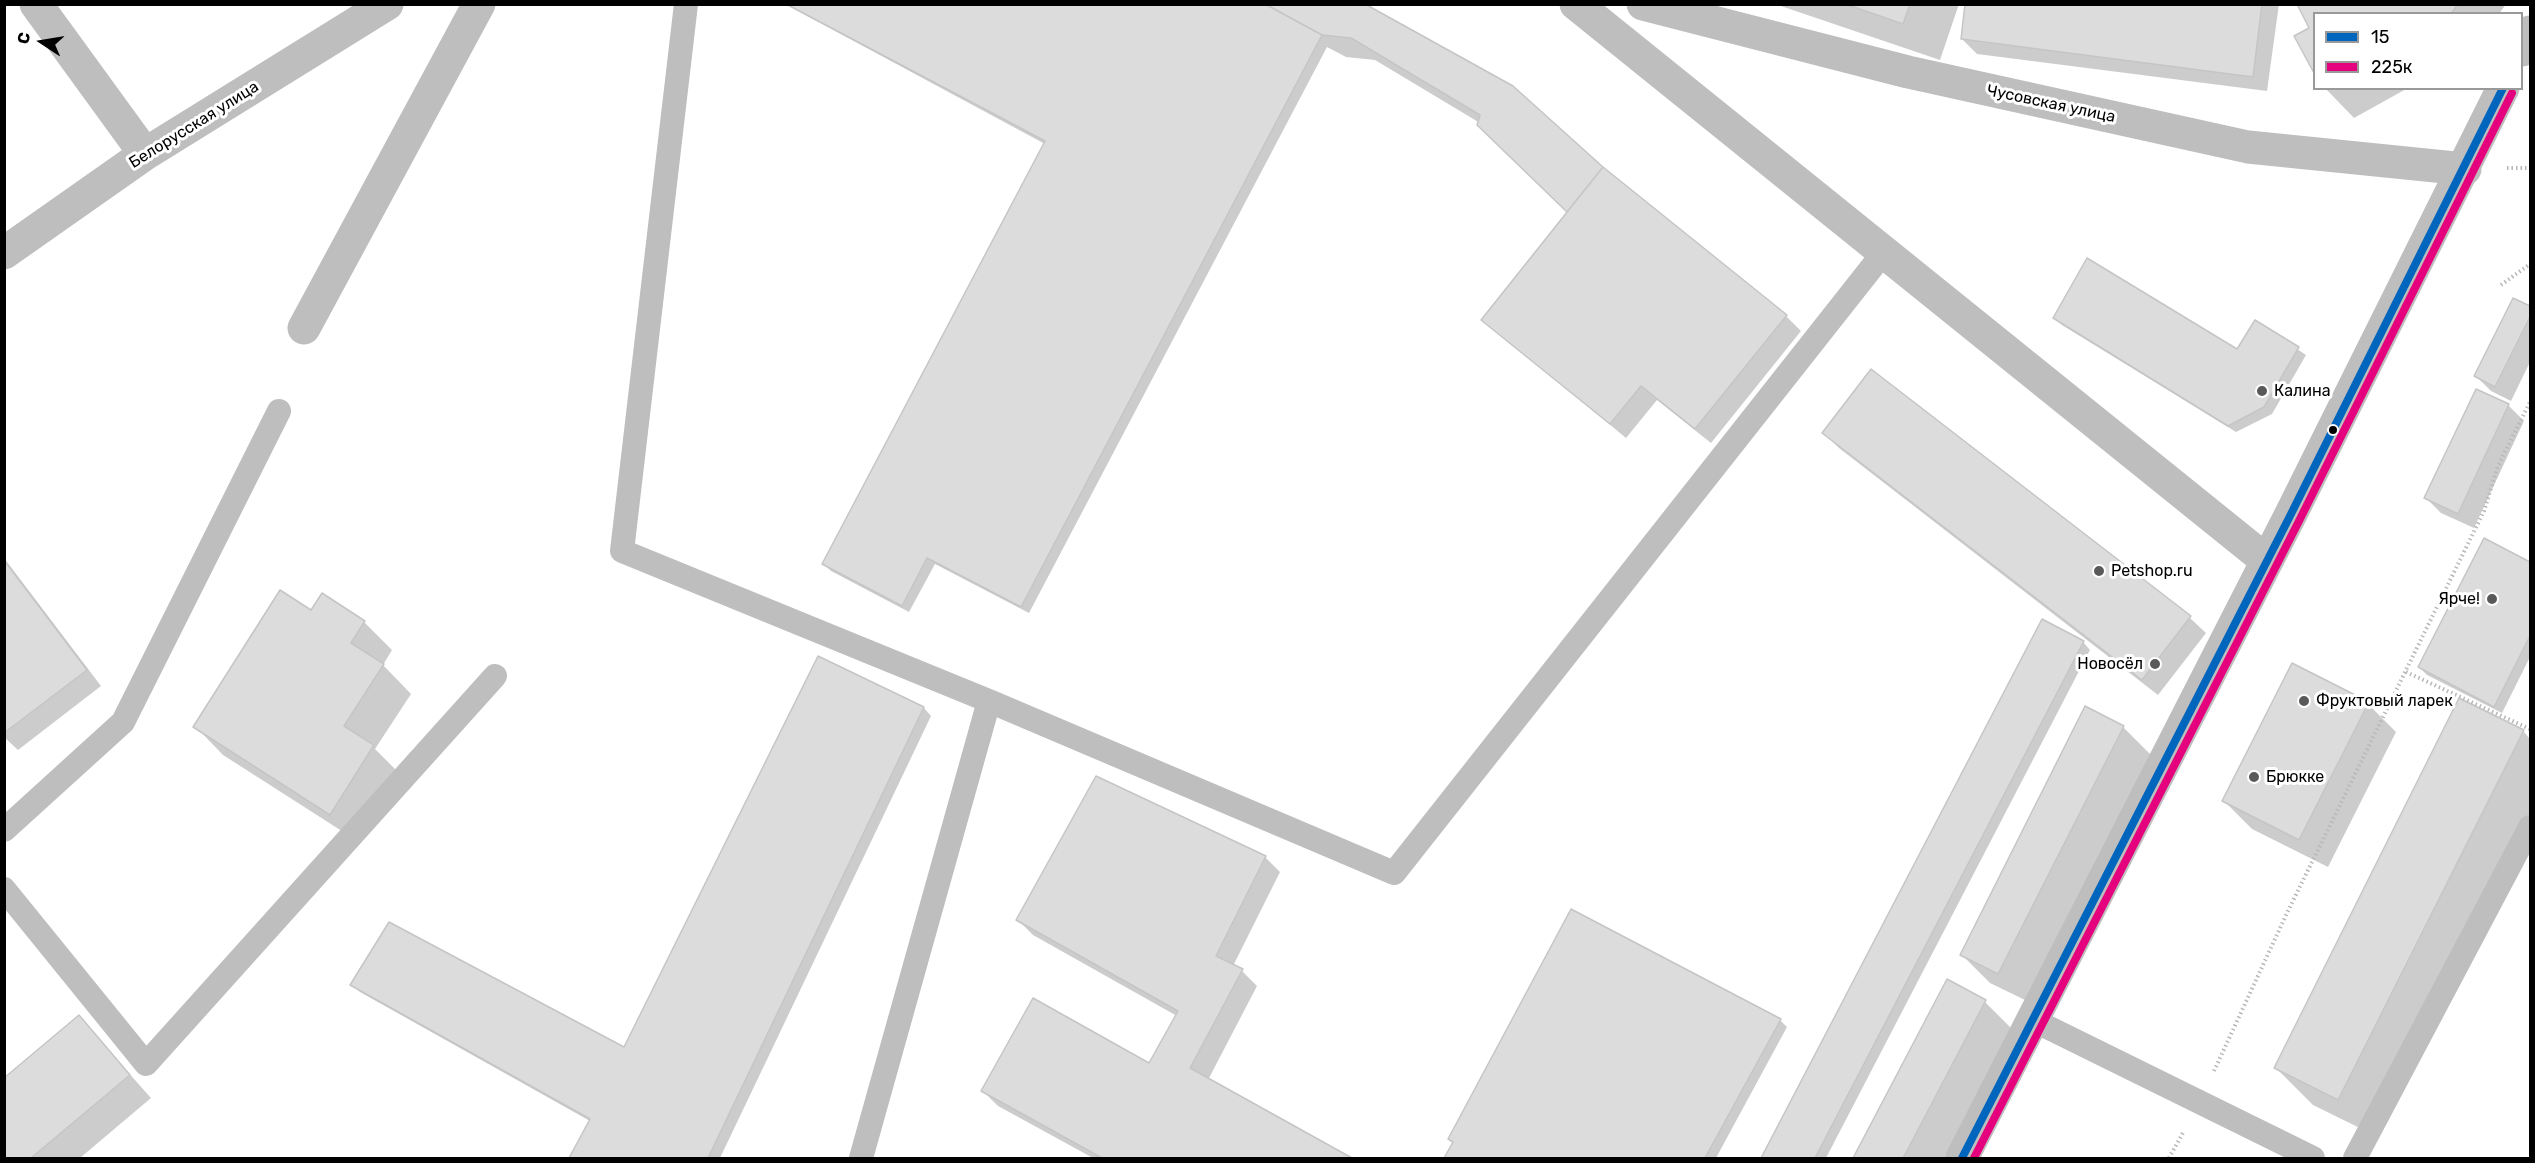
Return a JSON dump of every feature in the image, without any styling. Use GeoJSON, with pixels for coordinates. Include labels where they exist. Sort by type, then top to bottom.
{"type":"FeatureCollection","features":[{"type":"Feature","properties":{"kind":"street"},"geometry":{"type":"LineString","coordinates":[[36,4],[145,154]]}},
{"type":"Feature","properties":{"kind":"street","name":"Белорусская улица"},"geometry":{"type":"LineString","coordinates":[[4,253],[145,154],[387,4]]}},
{"type":"Feature","properties":{"kind":"street"},"geometry":{"type":"LineString","coordinates":[[304,328],[479,4]]}},
{"type":"Feature","properties":{"kind":"street"},"geometry":{"type":"LineString","coordinates":[[1576,4],[2267,561]]}},
{"type":"Feature","properties":{"kind":"street","name":"Чусовская улица"},"geometry":{"type":"LineString","coordinates":[[1643,4],[1908,72],[2248,147],[2465,168]]}},
{"type":"Feature","properties":{"kind":"street"},"geometry":{"type":"LineString","coordinates":[[2523,48],[2530,32]]}},
{"type":"Feature","properties":{"kind":"street"},"geometry":{"type":"LineString","coordinates":[[1962,1158],[2267,561],[2502,90]]}},
{"type":"Feature","properties":{"kind":"lane"},"geometry":{"type":"LineString","coordinates":[[686,4],[622,550],[988,701],[1394,873],[1884,252]]}},
{"type":"Feature","properties":{"kind":"lane"},"geometry":{"type":"LineString","coordinates":[[4,830],[123,722],[279,411]]}},
{"type":"Feature","properties":{"kind":"lane"},"geometry":{"type":"LineString","coordinates":[[4,889],[146,1064],[495,676]]}},
{"type":"Feature","properties":{"kind":"lane"},"geometry":{"type":"LineString","coordinates":[[861,1158],[988,701]]}},
{"type":"Feature","properties":{"kind":"lane"},"geometry":{"type":"LineString","coordinates":[[2355,1158],[2530,827]]}},
{"type":"Feature","properties":{"kind":"lane"},"geometry":{"type":"LineString","coordinates":[[2033,1020],[2313,1158]]}},
{"type":"Feature","properties":{"kind":"path"},"geometry":{"type":"LineString","coordinates":[[2501,285],[2530,264]]}},
{"type":"Feature","properties":{"kind":"path"},"geometry":{"type":"LineString","coordinates":[[2169,1158],[2199,1103],[2287,913],[2484,511],[2498,466],[2530,402]]}},
{"type":"Feature","properties":{"kind":"path"},"geometry":{"type":"LineString","coordinates":[[2406,672],[2530,729]]}},
{"type":"Feature","properties":{"kind":"building"},"geometry":{"type":"Polygon","coordinates":[[[786,4],[1265,4],[1322,35],[1021,607],[927,558],[902,606],[822,564],[1045,141],[786,4]]]}},
{"type":"Feature","properties":{"kind":"building"},"geometry":{"type":"Polygon","coordinates":[[[1265,4],[1365,4],[1513,86],[1603,167],[1567,212],[1477,125],[1480,115],[1351,38],[1322,35],[1265,4]]]}},
{"type":"Feature","properties":{"kind":"building"},"geometry":{"type":"Polygon","coordinates":[[[1845,4],[1910,4],[1903,24],[1845,4]]]}},
{"type":"Feature","properties":{"kind":"building"},"geometry":{"type":"Polygon","coordinates":[[[1965,4],[2262,4],[2253,77],[1961,39],[1965,4]]]}},
{"type":"Feature","properties":{"kind":"building"},"geometry":{"type":"Polygon","coordinates":[[[2297,4],[2458,4],[2452,12],[2313,12],[2313,71],[2294,36],[2309,28],[2297,4]]]}},
{"type":"Feature","properties":{"kind":"building"},"geometry":{"type":"Polygon","coordinates":[[[1603,167],[1787,315],[1695,429],[1641,386],[1610,424],[1481,320],[1603,167]]]}},
{"type":"Feature","properties":{"kind":"building"},"geometry":{"type":"Polygon","coordinates":[[[2087,258],[2237,349],[2255,320],[2299,347],[2264,407],[2228,426],[2053,318],[2087,258]]]}},
{"type":"Feature","properties":{"kind":"building"},"geometry":{"type":"Polygon","coordinates":[[[2513,298],[2530,306],[2530,317],[2495,387],[2474,376],[2513,298]]]}},
{"type":"Feature","properties":{"kind":"building"},"geometry":{"type":"Polygon","coordinates":[[[1871,369],[2191,616],[2142,680],[1822,433],[1871,369]]]}},
{"type":"Feature","properties":{"kind":"building"},"geometry":{"type":"Polygon","coordinates":[[[2476,389],[2509,404],[2458,514],[2424,498],[2476,389]]]}},
{"type":"Feature","properties":{"kind":"building","name":"Ярче!"},"geometry":{"type":"Polygon","coordinates":[[[2484,538],[2530,562],[2530,636],[2494,707],[2418,667],[2484,538]]]}},
{"type":"Feature","properties":{"kind":"building"},"geometry":{"type":"Polygon","coordinates":[[[4,560],[87,670],[4,733],[4,560]]]}},
{"type":"Feature","properties":{"kind":"building"},"geometry":{"type":"Polygon","coordinates":[[[280,590],[311,610],[322,593],[365,621],[351,643],[384,664],[344,726],[374,745],[330,815],[193,727],[280,590]]]}},
{"type":"Feature","properties":{"kind":"building"},"geometry":{"type":"Polygon","coordinates":[[[2042,619],[2084,641],[1815,1158],[1761,1158],[2042,619]]]}},
{"type":"Feature","properties":{"kind":"building"},"geometry":{"type":"Polygon","coordinates":[[[818,656],[924,707],[708,1158],[569,1158],[590,1119],[350,985],[389,922],[624,1047],[818,656]]]}},
{"type":"Feature","properties":{"kind":"building"},"geometry":{"type":"Polygon","coordinates":[[[2292,663],[2369,702],[2299,840],[2222,801],[2292,663]]]}},
{"type":"Feature","properties":{"kind":"building"},"geometry":{"type":"Polygon","coordinates":[[[2459,698],[2524,730],[2338,1100],[2274,1068],[2459,698]]]}},
{"type":"Feature","properties":{"kind":"building"},"geometry":{"type":"Polygon","coordinates":[[[2085,706],[2124,726],[1998,974],[1960,955],[2085,706]]]}},
{"type":"Feature","properties":{"kind":"building"},"geometry":{"type":"Polygon","coordinates":[[[1096,776],[1266,856],[1216,956],[1243,969],[1190,1068],[1352,1158],[1102,1158],[981,1091],[1033,998],[1149,1063],[1178,1011],[1016,920],[1096,776]]]}},
{"type":"Feature","properties":{"kind":"building"},"geometry":{"type":"Polygon","coordinates":[[[1571,909],[1781,1019],[1705,1158],[1444,1158],[1453,1142],[1448,1139],[1571,909]]]}},
{"type":"Feature","properties":{"kind":"building"},"geometry":{"type":"Polygon","coordinates":[[[1947,979],[1986,1000],[1909,1147],[1903,1158],[1853,1158],[1947,979]]]}},
{"type":"Feature","properties":{"kind":"building"},"geometry":{"type":"Polygon","coordinates":[[[79,1015],[130,1075],[31,1158],[4,1158],[4,1078],[79,1015]]]}},
{"type":"Feature","properties":{"kind":"transit line","name":"15"},"geometry":{"type":"LineString","coordinates":[[1962,1158],[2290,516],[2502,90]]}},
{"type":"Feature","properties":{"kind":"transit line","name":"225к"},"geometry":{"type":"LineString","coordinates":[[1974,1158],[2299,521],[2512,93]]}},
{"type":"Feature","properties":{"kind":"place","name":"Калина"},"geometry":{"type":"Point","coordinates":[2262,391]}},
{"type":"Feature","properties":{"kind":"place","name":"Petshop.ru"},"geometry":{"type":"Point","coordinates":[2099,571]}},
{"type":"Feature","properties":{"kind":"place","name":"Ярче!"},"geometry":{"type":"Point","coordinates":[2492,599]}},
{"type":"Feature","properties":{"kind":"place","name":"Новосёл"},"geometry":{"type":"Point","coordinates":[2155,664]}},
{"type":"Feature","properties":{"kind":"place","name":"Фруктовый ларек"},"geometry":{"type":"Point","coordinates":[2304,701]}},
{"type":"Feature","properties":{"kind":"place","name":"Брюкке"},"geometry":{"type":"Point","coordinates":[2254,777]}}]}
